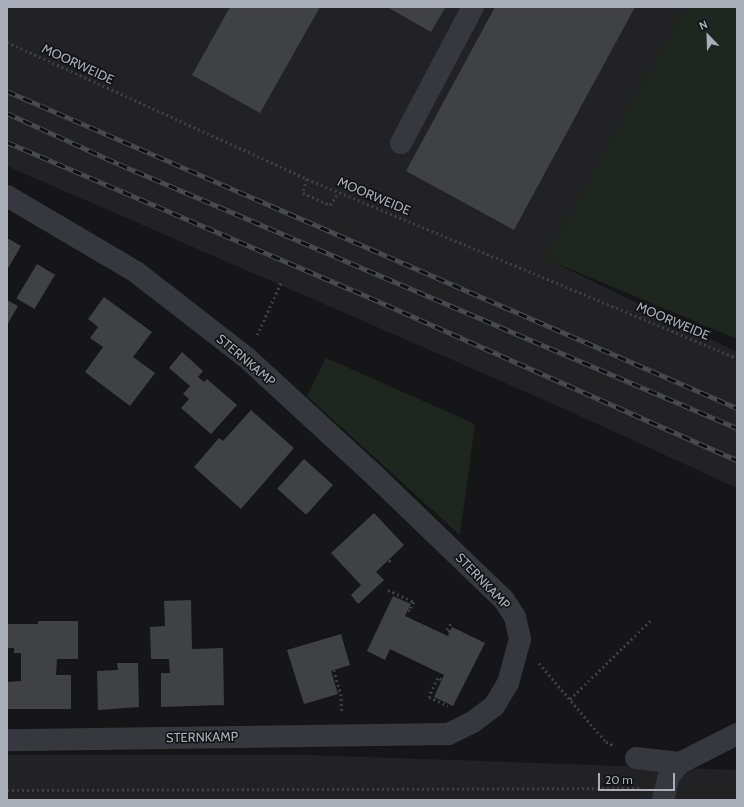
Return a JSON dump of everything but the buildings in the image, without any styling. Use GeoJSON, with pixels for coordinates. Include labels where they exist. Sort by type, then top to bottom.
{"type":"FeatureCollection","features":[{"type":"Feature","properties":{"kind":"street"},"geometry":{"type":"LineString","coordinates":[[400,144],[472,7]]}},
{"type":"Feature","properties":{"kind":"street","name":"STERNKAMP"},"geometry":{"type":"LineString","coordinates":[[7,196],[136,272],[247,358],[370,471],[504,600],[516,617],[520,639],[508,682],[494,706],[473,722],[448,734],[7,740]]}},
{"type":"Feature","properties":{"kind":"street"},"geometry":{"type":"LineString","coordinates":[[663,800],[669,776],[680,763],[737,734]]}},
{"type":"Feature","properties":{"kind":"street"},"geometry":{"type":"LineString","coordinates":[[636,758],[680,763]]}},
{"type":"Feature","properties":{"kind":"path","name":"MOORWEIDE"},"geometry":{"type":"LineString","coordinates":[[7,42],[307,179],[737,358]]}},
{"type":"Feature","properties":{"kind":"path"},"geometry":{"type":"LineString","coordinates":[[307,179],[303,193],[330,205],[338,192]]}},
{"type":"Feature","properties":{"kind":"path"},"geometry":{"type":"LineString","coordinates":[[264,319],[281,282]]}},
{"type":"Feature","properties":{"kind":"path"},"geometry":{"type":"LineString","coordinates":[[389,560],[392,563]]}},
{"type":"Feature","properties":{"kind":"path"},"geometry":{"type":"LineString","coordinates":[[388,590],[414,602],[410,611],[408,610]]}},
{"type":"Feature","properties":{"kind":"path"},"geometry":{"type":"LineString","coordinates":[[450,632],[447,630],[452,621]]}},
{"type":"Feature","properties":{"kind":"path"},"geometry":{"type":"LineString","coordinates":[[570,699],[650,622]]}},
{"type":"Feature","properties":{"kind":"path"},"geometry":{"type":"LineString","coordinates":[[520,639],[606,742],[636,758]]}},
{"type":"Feature","properties":{"kind":"path"},"geometry":{"type":"LineString","coordinates":[[334,670],[341,694],[343,736]]}},
{"type":"Feature","properties":{"kind":"path"},"geometry":{"type":"LineString","coordinates":[[441,680],[438,678],[429,697],[454,709]]}},
{"type":"Feature","properties":{"kind":"path"},"geometry":{"type":"LineString","coordinates":[[7,790],[642,788]]}},
{"type":"Feature","properties":{"kind":"shaded area"},"geometry":{"type":"Polygon","coordinates":[[[7,7],[686,7],[547,259],[737,352],[737,488],[558,406],[7,166],[7,7]]]}},
{"type":"Feature","properties":{"kind":"shaded area"},"geometry":{"type":"Polygon","coordinates":[[[686,7],[737,7],[737,339],[546,259],[686,7]]]}},
{"type":"Feature","properties":{"kind":"shaded area"},"geometry":{"type":"Polygon","coordinates":[[[326,358],[475,424],[460,535],[307,396],[326,358]]]}},
{"type":"Feature","properties":{"kind":"shaded area"},"geometry":{"type":"Polygon","coordinates":[[[7,755],[309,755],[737,770],[737,800],[7,800],[7,755]]]}},
{"type":"Feature","properties":{"kind":"railway"},"geometry":{"type":"LineString","coordinates":[[7,91],[737,408]]}},
{"type":"Feature","properties":{"kind":"railway"},"geometry":{"type":"LineString","coordinates":[[7,113],[119,164],[737,428]]}},
{"type":"Feature","properties":{"kind":"railway"},"geometry":{"type":"LineString","coordinates":[[7,142],[353,290],[737,460]]}}]}
